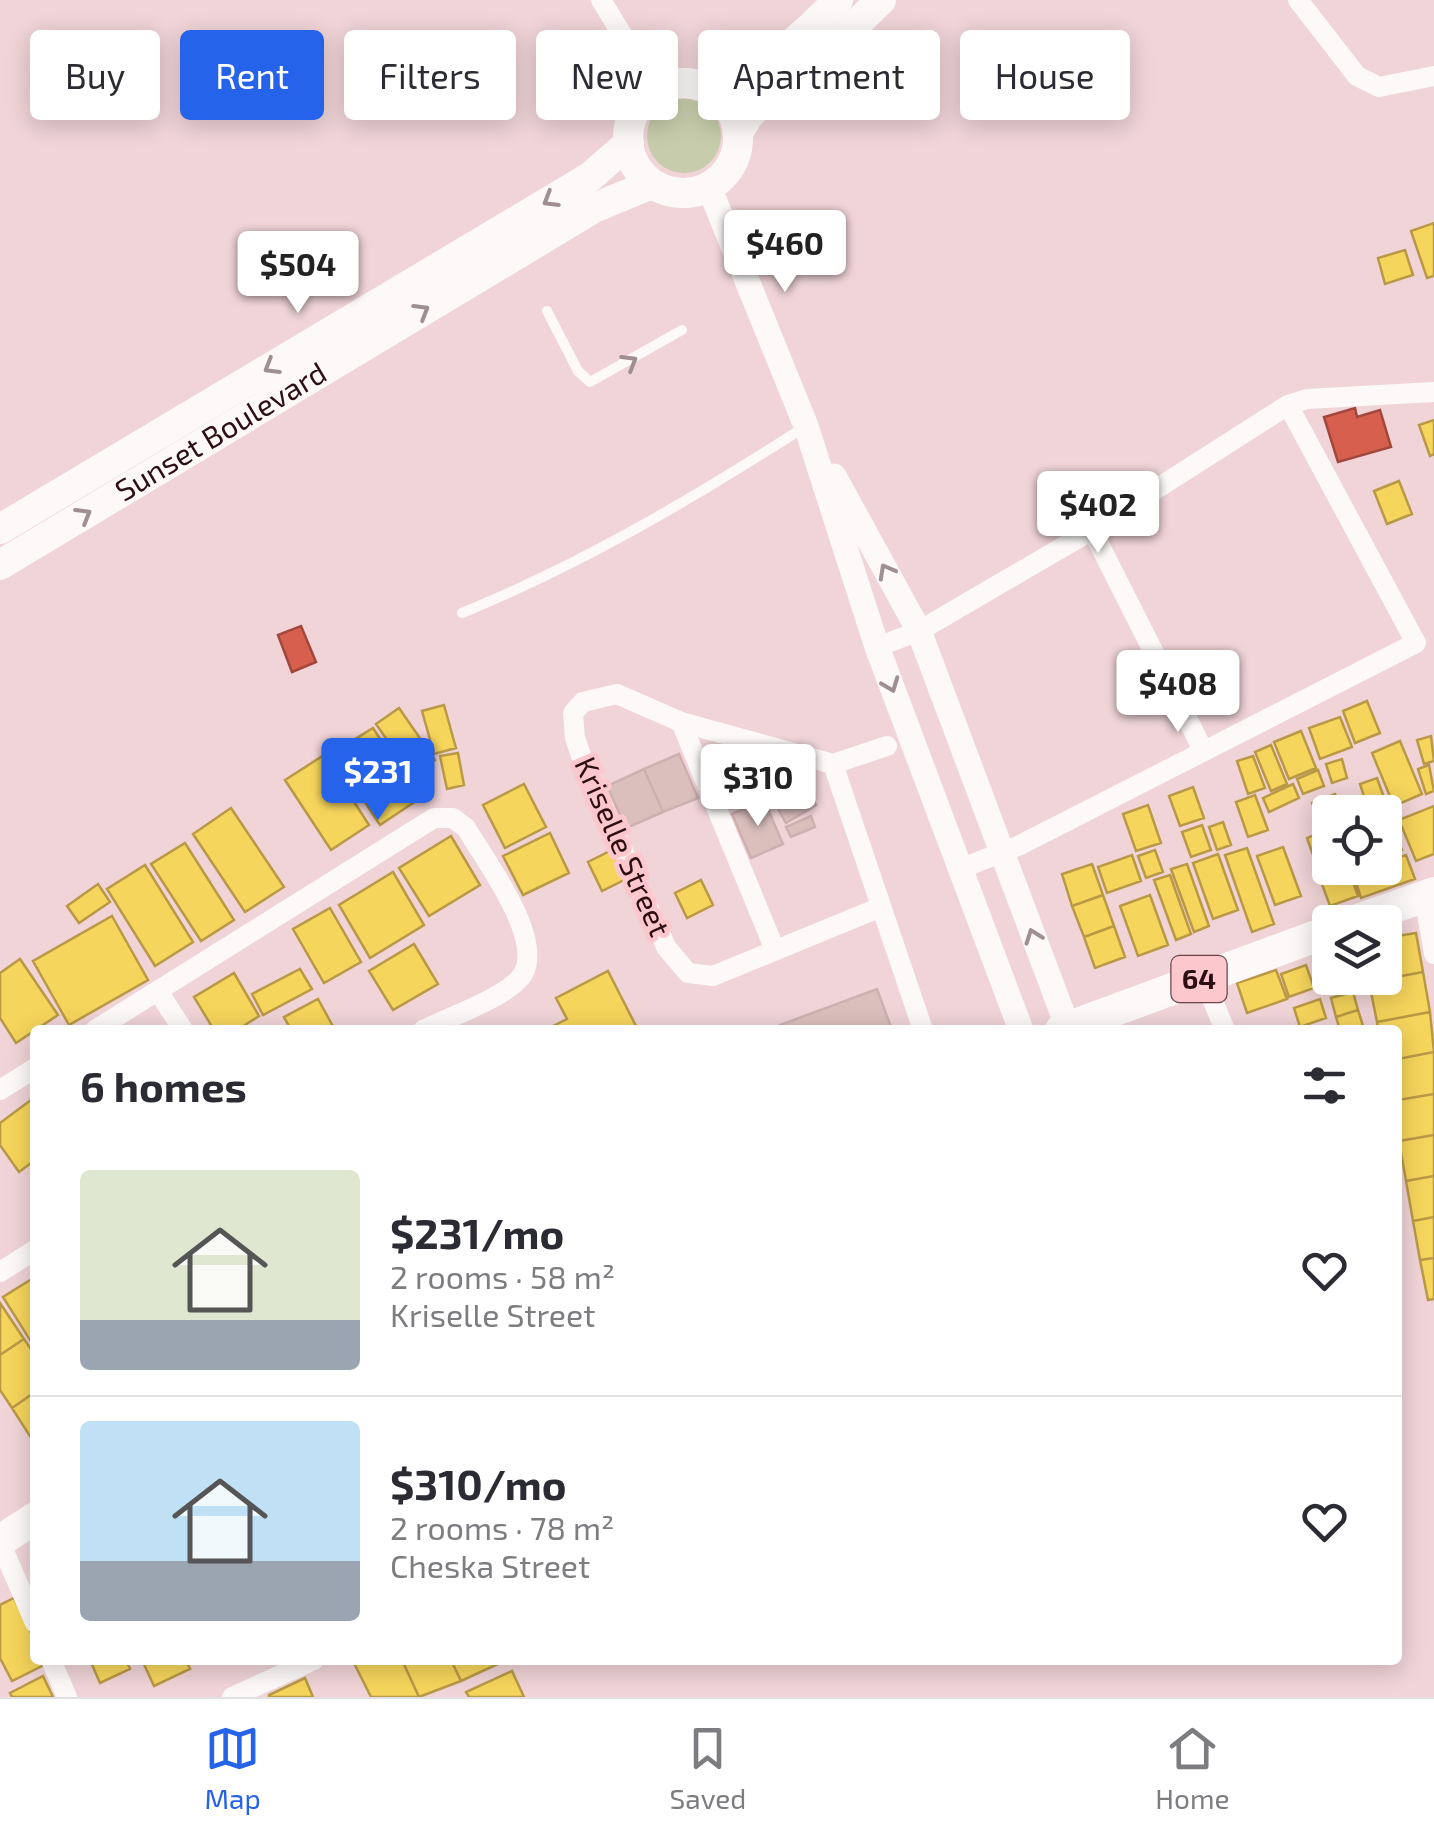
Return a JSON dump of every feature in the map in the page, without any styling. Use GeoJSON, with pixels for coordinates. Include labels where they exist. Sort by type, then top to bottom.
{"type":"FeatureCollection","features":[{"type":"Feature","properties":{"kind":"main road"},"geometry":{"type":"LineString","coordinates":[[802,30],[838,0]]}},
{"type":"Feature","properties":{"kind":"main road"},"geometry":{"type":"LineString","coordinates":[[634,120],[628,143],[636,166],[652,184],[680,194],[709,187],[734,159],[738,133],[750,113],[808,71],[881,0]]}},
{"type":"Feature","properties":{"kind":"main road"},"geometry":{"type":"LineString","coordinates":[[733,120],[738,133]]}},
{"type":"Feature","properties":{"kind":"main road","name":"Sunset Boulevard"},"geometry":{"type":"LineString","coordinates":[[0,529],[590,177],[628,143]]}},
{"type":"Feature","properties":{"kind":"main road","name":"Sunset Boulevard"},"geometry":{"type":"LineString","coordinates":[[0,565],[594,208],[652,184]]}},
{"type":"Feature","properties":{"kind":"main road"},"geometry":{"type":"LineString","coordinates":[[1399,905],[1429,894]]}},
{"type":"Feature","properties":{"kind":"main road","name":"64"},"geometry":{"type":"LineString","coordinates":[[1075,1025],[1312,937]]}},
{"type":"Feature","properties":{"kind":"main road"},"geometry":{"type":"LineString","coordinates":[[0,1542],[30,1521]]}},
{"type":"Feature","properties":{"kind":"street"},"geometry":{"type":"LineString","coordinates":[[601,0],[619,30]]}},
{"type":"Feature","properties":{"kind":"street"},"geometry":{"type":"LineString","coordinates":[[1304,3],[1357,76],[1379,87],[1434,76]]}},
{"type":"Feature","properties":{"kind":"street"},"geometry":{"type":"LineString","coordinates":[[709,187],[806,426],[876,647],[1019,1025]]}},
{"type":"Feature","properties":{"kind":"street"},"geometry":{"type":"LineString","coordinates":[[876,647],[919,631],[1092,530],[1288,405],[1307,399],[1434,392]]}},
{"type":"Feature","properties":{"kind":"street"},"geometry":{"type":"LineString","coordinates":[[960,869],[1002,852],[1416,643],[1288,405]]}},
{"type":"Feature","properties":{"kind":"street"},"geometry":{"type":"LineString","coordinates":[[806,426],[919,631],[1063,1025]]}},
{"type":"Feature","properties":{"kind":"street"},"geometry":{"type":"LineString","coordinates":[[1092,530],[1203,750]]}},
{"type":"Feature","properties":{"kind":"street","name":"Kriselle Street"},"geometry":{"type":"LineString","coordinates":[[681,722],[617,694],[582,702],[573,713],[575,738],[583,762],[666,947],[688,973],[713,976],[775,950]]}},
{"type":"Feature","properties":{"kind":"street"},"geometry":{"type":"LineString","coordinates":[[681,722],[832,764],[887,746]]}},
{"type":"Feature","properties":{"kind":"street"},"geometry":{"type":"LineString","coordinates":[[681,722],[775,950],[880,908]]}},
{"type":"Feature","properties":{"kind":"street"},"geometry":{"type":"LineString","coordinates":[[832,764],[922,1025]]}},
{"type":"Feature","properties":{"kind":"street"},"geometry":{"type":"LineString","coordinates":[[104,1025],[434,818],[452,818],[466,828],[524,929],[528,953],[523,975],[503,992],[434,1025]]}},
{"type":"Feature","properties":{"kind":"street"},"geometry":{"type":"LineString","coordinates":[[1429,894],[1434,954]]}},
{"type":"Feature","properties":{"kind":"street"},"geometry":{"type":"LineString","coordinates":[[1203,977],[1223,1025]]}},
{"type":"Feature","properties":{"kind":"street"},"geometry":{"type":"LineString","coordinates":[[158,991],[180,1025]]}},
{"type":"Feature","properties":{"kind":"street"},"geometry":{"type":"LineString","coordinates":[[0,1090],[30,1071]]}},
{"type":"Feature","properties":{"kind":"street"},"geometry":{"type":"LineString","coordinates":[[0,1272],[30,1253]]}},
{"type":"Feature","properties":{"kind":"street"},"geometry":{"type":"LineString","coordinates":[[0,1542],[30,1611]]}},
{"type":"Feature","properties":{"kind":"street"},"geometry":{"type":"LineString","coordinates":[[53,1665],[67,1697]]}},
{"type":"Feature","properties":{"kind":"street"},"geometry":{"type":"LineString","coordinates":[[232,1697],[303,1665]]}},
{"type":"Feature","properties":{"kind":"lane"},"geometry":{"type":"LineString","coordinates":[[546,311],[578,372],[590,382],[682,330]]}},
{"type":"Feature","properties":{"kind":"lane"},"geometry":{"type":"LineString","coordinates":[[462,613],[558,574],[651,524],[806,426]]}},
{"type":"Feature","properties":{"kind":"green space"},"geometry":{"type":"Polygon","coordinates":[[[678,100],[698,102],[698,120],[718,122],[718,150],[698,170],[670,170],[650,150],[650,122],[678,120],[678,100]]]}},
{"type":"Feature","properties":{"kind":"building: Homes"},"geometry":{"type":"Polygon","coordinates":[[[1434,223],[1434,276],[1427,278],[1411,231],[1434,223]]]}},
{"type":"Feature","properties":{"kind":"building: Homes"},"geometry":{"type":"Polygon","coordinates":[[[1405,250],[1413,275],[1385,284],[1378,258],[1405,250]]]}},
{"type":"Feature","properties":{"kind":"building: Homes"},"geometry":{"type":"Polygon","coordinates":[[[1434,420],[1434,454],[1430,456],[1419,425],[1434,420]]]}},
{"type":"Feature","properties":{"kind":"building: Homes"},"geometry":{"type":"Polygon","coordinates":[[[1399,481],[1412,514],[1387,524],[1374,491],[1399,481]]]}},
{"type":"Feature","properties":{"kind":"building: Homes"},"geometry":{"type":"Polygon","coordinates":[[[1367,701],[1380,733],[1355,743],[1343,711],[1367,701]]]}},
{"type":"Feature","properties":{"kind":"building: Homes"},"geometry":{"type":"Polygon","coordinates":[[[444,705],[456,748],[434,754],[422,711],[444,705]]]}},
{"type":"Feature","properties":{"kind":"building: Homes"},"geometry":{"type":"Polygon","coordinates":[[[399,708],[435,760],[412,776],[376,724],[399,708]]]}},
{"type":"Feature","properties":{"kind":"building: Homes"},"geometry":{"type":"Polygon","coordinates":[[[1340,717],[1352,747],[1320,759],[1309,728],[1340,717]]]}},
{"type":"Feature","properties":{"kind":"building: Homes"},"geometry":{"type":"Polygon","coordinates":[[[373,728],[419,799],[380,825],[333,753],[373,728]]]}},
{"type":"Feature","properties":{"kind":"building: Homes"},"geometry":{"type":"Polygon","coordinates":[[[1301,731],[1316,768],[1289,779],[1274,742],[1301,731]]]}},
{"type":"Feature","properties":{"kind":"building: Homes"},"geometry":{"type":"Polygon","coordinates":[[[1431,736],[1434,761],[1424,764],[1417,740],[1431,736]]]}},
{"type":"Feature","properties":{"kind":"building: Homes"},"geometry":{"type":"Polygon","coordinates":[[[1400,741],[1422,794],[1402,803],[1402,795],[1389,795],[1372,753],[1400,741]]]}},
{"type":"Feature","properties":{"kind":"building: Homes"},"geometry":{"type":"Polygon","coordinates":[[[1271,745],[1287,784],[1271,791],[1255,752],[1271,745]]]}},
{"type":"Feature","properties":{"kind":"building: Homes"},"geometry":{"type":"Polygon","coordinates":[[[458,753],[464,785],[447,789],[440,756],[458,753]]]}},
{"type":"Feature","properties":{"kind":"building: Homes"},"geometry":{"type":"Polygon","coordinates":[[[324,755],[369,825],[331,850],[285,780],[324,755]]]}},
{"type":"Feature","properties":{"kind":"building: Homes"},"geometry":{"type":"Polygon","coordinates":[[[1253,756],[1265,788],[1248,794],[1237,761],[1253,756]]]}},
{"type":"Feature","properties":{"kind":"building: Homes"},"geometry":{"type":"Polygon","coordinates":[[[1342,759],[1347,778],[1332,783],[1326,764],[1342,759]]]}},
{"type":"Feature","properties":{"kind":"building: Homes"},"geometry":{"type":"Polygon","coordinates":[[[1429,765],[1434,791],[1426,794],[1418,769],[1429,765]]]}},
{"type":"Feature","properties":{"kind":"building: Homes"},"geometry":{"type":"Polygon","coordinates":[[[1318,770],[1324,786],[1303,794],[1297,779],[1318,770]]]}},
{"type":"Feature","properties":{"kind":"building: Homes"},"geometry":{"type":"Polygon","coordinates":[[[1377,778],[1383,795],[1364,795],[1360,784],[1377,778]]]}},
{"type":"Feature","properties":{"kind":"building: Homes"},"geometry":{"type":"Polygon","coordinates":[[[524,784],[546,827],[505,848],[483,805],[524,784]]]}},
{"type":"Feature","properties":{"kind":"building: Homes"},"geometry":{"type":"Polygon","coordinates":[[[1293,784],[1299,798],[1269,812],[1263,798],[1293,784]]]}},
{"type":"Feature","properties":{"kind":"building: Homes"},"geometry":{"type":"Polygon","coordinates":[[[1193,787],[1204,818],[1180,826],[1169,796],[1193,787]]]}},
{"type":"Feature","properties":{"kind":"building: Homes"},"geometry":{"type":"Polygon","coordinates":[[[1255,795],[1268,830],[1248,837],[1236,802],[1255,795]]]}},
{"type":"Feature","properties":{"kind":"building: Homes"},"geometry":{"type":"Polygon","coordinates":[[[1148,805],[1161,843],[1136,851],[1123,814],[1148,805]]]}},
{"type":"Feature","properties":{"kind":"building: Homes"},"geometry":{"type":"Polygon","coordinates":[[[1434,806],[1434,854],[1416,861],[1402,819],[1434,806]]]}},
{"type":"Feature","properties":{"kind":"building: Homes"},"geometry":{"type":"Polygon","coordinates":[[[231,808],[284,887],[245,912],[193,834],[231,808]]]}},
{"type":"Feature","properties":{"kind":"building: Homes"},"geometry":{"type":"Polygon","coordinates":[[[1223,822],[1231,845],[1217,850],[1209,827],[1223,822]]]}},
{"type":"Feature","properties":{"kind":"building: Homes"},"geometry":{"type":"Polygon","coordinates":[[[1202,825],[1211,850],[1191,857],[1182,832],[1202,825]]]}},
{"type":"Feature","properties":{"kind":"building: Homes"},"geometry":{"type":"Polygon","coordinates":[[[550,833],[569,873],[523,895],[503,856],[550,833]]]}},
{"type":"Feature","properties":{"kind":"building: Homes"},"geometry":{"type":"Polygon","coordinates":[[[451,836],[480,885],[429,916],[399,868],[451,836]]]}},
{"type":"Feature","properties":{"kind":"building: Homes"},"geometry":{"type":"Polygon","coordinates":[[[185,843],[234,920],[201,941],[151,864],[185,843]]]}},
{"type":"Feature","properties":{"kind":"building: Homes"},"geometry":{"type":"Polygon","coordinates":[[[1283,847],[1301,896],[1275,905],[1257,856],[1283,847]]]}},
{"type":"Feature","properties":{"kind":"building: Homes"},"geometry":{"type":"Polygon","coordinates":[[[1247,848],[1274,924],[1252,932],[1225,855],[1247,848]]]}},
{"type":"Feature","properties":{"kind":"building: Homes"},"geometry":{"type":"Polygon","coordinates":[[[612,850],[626,879],[602,891],[588,862],[612,850]]]}},
{"type":"Feature","properties":{"kind":"building: Homes"},"geometry":{"type":"Polygon","coordinates":[[[1155,850],[1163,872],[1146,878],[1138,856],[1155,850]]]}},
{"type":"Feature","properties":{"kind":"building: Homes"},"geometry":{"type":"Polygon","coordinates":[[[1218,854],[1238,910],[1213,919],[1193,863],[1218,854]]]}},
{"type":"Feature","properties":{"kind":"building: Homes"},"geometry":{"type":"Polygon","coordinates":[[[1132,855],[1141,881],[1107,893],[1098,867],[1132,855]]]}},
{"type":"Feature","properties":{"kind":"building: Homes"},"geometry":{"type":"Polygon","coordinates":[[[1406,855],[1415,879],[1402,884],[1402,856],[1406,855]]]}},
{"type":"Feature","properties":{"kind":"building: Homes"},"geometry":{"type":"Polygon","coordinates":[[[1092,864],[1103,895],[1072,906],[1062,874],[1092,864]]]}},
{"type":"Feature","properties":{"kind":"building: Homes"},"geometry":{"type":"Polygon","coordinates":[[[1187,864],[1209,926],[1194,932],[1171,869],[1187,864]]]}},
{"type":"Feature","properties":{"kind":"building: Homes"},"geometry":{"type":"Polygon","coordinates":[[[145,865],[193,942],[155,966],[107,889],[145,865]]]}},
{"type":"Feature","properties":{"kind":"building: Homes"},"geometry":{"type":"Polygon","coordinates":[[[393,872],[424,925],[370,958],[339,905],[393,872]]]}},
{"type":"Feature","properties":{"kind":"building: Homes"},"geometry":{"type":"Polygon","coordinates":[[[1170,875],[1191,934],[1176,940],[1154,880],[1170,875]]]}},
{"type":"Feature","properties":{"kind":"building: Homes"},"geometry":{"type":"Polygon","coordinates":[[[701,880],[713,905],[687,918],[675,893],[701,880]]]}},
{"type":"Feature","properties":{"kind":"building: Homes"},"geometry":{"type":"Polygon","coordinates":[[[98,884],[110,902],[79,923],[67,906],[98,884]]]}},
{"type":"Feature","properties":{"kind":"building: Homes"},"geometry":{"type":"Polygon","coordinates":[[[1322,885],[1354,885],[1358,896],[1330,905],[1322,885]]]}},
{"type":"Feature","properties":{"kind":"building: Homes"},"geometry":{"type":"Polygon","coordinates":[[[1357,885],[1398,885],[1361,898],[1357,885]]]}},
{"type":"Feature","properties":{"kind":"building: Homes"},"geometry":{"type":"Polygon","coordinates":[[[1103,895],[1114,926],[1084,937],[1072,906],[1103,895]]]}},
{"type":"Feature","properties":{"kind":"building: Homes"},"geometry":{"type":"Polygon","coordinates":[[[1150,895],[1168,945],[1138,956],[1120,906],[1150,895]]]}},
{"type":"Feature","properties":{"kind":"building: Homes"},"geometry":{"type":"Polygon","coordinates":[[[330,908],[361,962],[324,983],[293,929],[330,908]]]}},
{"type":"Feature","properties":{"kind":"building: Homes"},"geometry":{"type":"Polygon","coordinates":[[[112,916],[148,980],[69,1025],[33,961],[112,916]]]}},
{"type":"Feature","properties":{"kind":"building: Homes"},"geometry":{"type":"Polygon","coordinates":[[[1114,926],[1125,957],[1095,968],[1084,937],[1114,926]]]}},
{"type":"Feature","properties":{"kind":"building: Homes"},"geometry":{"type":"Polygon","coordinates":[[[1416,933],[1423,972],[1402,976],[1402,935],[1416,933]]]}},
{"type":"Feature","properties":{"kind":"building: Homes"},"geometry":{"type":"Polygon","coordinates":[[[414,944],[438,984],[393,1010],[369,971],[414,944]]]}},
{"type":"Feature","properties":{"kind":"building: Homes"},"geometry":{"type":"Polygon","coordinates":[[[20,959],[58,1015],[43,1025],[30,1025],[30,1034],[16,1043],[0,1018],[0,973],[20,959]]]}},
{"type":"Feature","properties":{"kind":"building: Homes"},"geometry":{"type":"Polygon","coordinates":[[[1306,965],[1312,989],[1289,997],[1281,974],[1306,965]]]}},
{"type":"Feature","properties":{"kind":"building: Homes"},"geometry":{"type":"Polygon","coordinates":[[[300,969],[312,989],[263,1015],[252,994],[300,969]]]}},
{"type":"Feature","properties":{"kind":"building: Homes"},"geometry":{"type":"Polygon","coordinates":[[[1276,970],[1287,999],[1247,1013],[1237,983],[1276,970]]]}},
{"type":"Feature","properties":{"kind":"building: Homes"},"geometry":{"type":"Polygon","coordinates":[[[608,971],[635,1025],[555,1025],[567,1019],[556,998],[608,971]]]}},
{"type":"Feature","properties":{"kind":"building: Homes"},"geometry":{"type":"Polygon","coordinates":[[[1423,972],[1430,1012],[1377,1022],[1372,995],[1402,995],[1402,976],[1423,972]]]}},
{"type":"Feature","properties":{"kind":"building: Homes"},"geometry":{"type":"Polygon","coordinates":[[[234,973],[259,1016],[245,1025],[211,1025],[194,997],[234,973]]]}},
{"type":"Feature","properties":{"kind":"building: Homes"},"geometry":{"type":"Polygon","coordinates":[[[1354,995],[1358,1010],[1336,1017],[1331,998],[1354,995]]]}},
{"type":"Feature","properties":{"kind":"building: Homes"},"geometry":{"type":"Polygon","coordinates":[[[318,999],[332,1025],[288,1025],[284,1017],[318,999]]]}},
{"type":"Feature","properties":{"kind":"building: Homes"},"geometry":{"type":"Polygon","coordinates":[[[1320,999],[1326,1018],[1299,1025],[1294,1008],[1320,999]]]}},
{"type":"Feature","properties":{"kind":"building: Homes"},"geometry":{"type":"Polygon","coordinates":[[[1358,1010],[1363,1025],[1338,1025],[1336,1017],[1358,1010]]]}},
{"type":"Feature","properties":{"kind":"building: Homes"},"geometry":{"type":"Polygon","coordinates":[[[1430,1012],[1434,1052],[1402,1058],[1402,1025],[1377,1022],[1430,1012]]]}},
{"type":"Feature","properties":{"kind":"building: Homes"},"geometry":{"type":"Polygon","coordinates":[[[1434,1052],[1434,1094],[1402,1099],[1402,1058],[1434,1052]]]}},
{"type":"Feature","properties":{"kind":"building: Homes"},"geometry":{"type":"Polygon","coordinates":[[[1434,1094],[1434,1135],[1402,1140],[1402,1099],[1434,1094]]]}},
{"type":"Feature","properties":{"kind":"building: Homes"},"geometry":{"type":"Polygon","coordinates":[[[30,1101],[30,1164],[19,1172],[0,1145],[0,1123],[30,1101]]]}},
{"type":"Feature","properties":{"kind":"building: Homes"},"geometry":{"type":"Polygon","coordinates":[[[1434,1135],[1434,1176],[1406,1181],[1402,1140],[1434,1135]]]}},
{"type":"Feature","properties":{"kind":"building: Homes"},"geometry":{"type":"Polygon","coordinates":[[[1434,1176],[1434,1217],[1413,1221],[1406,1181],[1434,1176]]]}},
{"type":"Feature","properties":{"kind":"building: Homes"},"geometry":{"type":"Polygon","coordinates":[[[1434,1217],[1434,1258],[1420,1260],[1413,1221],[1434,1217]]]}},
{"type":"Feature","properties":{"kind":"building: Homes"},"geometry":{"type":"Polygon","coordinates":[[[1434,1258],[1434,1299],[1428,1300],[1420,1260],[1434,1258]]]}},
{"type":"Feature","properties":{"kind":"building: Homes"},"geometry":{"type":"Polygon","coordinates":[[[30,1280],[30,1340],[3,1297],[30,1280]]]}},
{"type":"Feature","properties":{"kind":"building: Homes"},"geometry":{"type":"Polygon","coordinates":[[[0,1303],[24,1339],[0,1355],[0,1303]]]}},
{"type":"Feature","properties":{"kind":"building: Homes"},"geometry":{"type":"Polygon","coordinates":[[[24,1339],[30,1348],[30,1395],[12,1408],[0,1390],[0,1355],[24,1339]]]}},
{"type":"Feature","properties":{"kind":"building: Homes"},"geometry":{"type":"Polygon","coordinates":[[[30,1395],[30,1436],[12,1408],[30,1395]]]}},
{"type":"Feature","properties":{"kind":"building: Homes"},"geometry":{"type":"Polygon","coordinates":[[[14,1598],[30,1631],[30,1665],[44,1665],[12,1681],[0,1658],[0,1605],[14,1598]]]}},
{"type":"Feature","properties":{"kind":"building: Homes"},"geometry":{"type":"Polygon","coordinates":[[[92,1665],[128,1665],[130,1669],[100,1683],[92,1665]]]}},
{"type":"Feature","properties":{"kind":"building: Homes"},"geometry":{"type":"Polygon","coordinates":[[[144,1665],[188,1665],[190,1669],[154,1686],[144,1665]]]}},
{"type":"Feature","properties":{"kind":"building: Homes"},"geometry":{"type":"Polygon","coordinates":[[[355,1665],[404,1665],[419,1697],[371,1697],[355,1665]]]}},
{"type":"Feature","properties":{"kind":"building: Homes"},"geometry":{"type":"Polygon","coordinates":[[[404,1665],[453,1665],[461,1681],[419,1697],[404,1665]]]}},
{"type":"Feature","properties":{"kind":"building: Homes"},"geometry":{"type":"Polygon","coordinates":[[[453,1665],[496,1665],[461,1681],[453,1665]]]}},
{"type":"Feature","properties":{"kind":"building: Homes"},"geometry":{"type":"Polygon","coordinates":[[[512,1671],[524,1697],[469,1697],[466,1692],[512,1671]]]}},
{"type":"Feature","properties":{"kind":"building: Homes"},"geometry":{"type":"Polygon","coordinates":[[[43,1676],[53,1697],[12,1697],[10,1693],[43,1676]]]}},
{"type":"Feature","properties":{"kind":"building: Homes"},"geometry":{"type":"Polygon","coordinates":[[[305,1678],[313,1697],[269,1697],[269,1695],[305,1678]]]}},
{"type":"Feature","properties":{"kind":"building: Shops"},"geometry":{"type":"Polygon","coordinates":[[[1355,408],[1357,417],[1380,410],[1391,447],[1338,462],[1324,417],[1355,408]]]}},
{"type":"Feature","properties":{"kind":"building: Shops"},"geometry":{"type":"Polygon","coordinates":[[[301,626],[316,662],[292,672],[278,635],[301,626]]]}},
{"type":"Feature","properties":{"kind":"building: Other"},"geometry":{"type":"Polygon","coordinates":[[[679,754],[698,798],[663,812],[644,769],[679,754]]]}},
{"type":"Feature","properties":{"kind":"building: Other"},"geometry":{"type":"Polygon","coordinates":[[[644,769],[663,812],[626,828],[607,786],[644,769]]]}},
{"type":"Feature","properties":{"kind":"building: Other"},"geometry":{"type":"Polygon","coordinates":[[[799,776],[816,805],[786,823],[769,793],[799,776]]]}},
{"type":"Feature","properties":{"kind":"building: Other"},"geometry":{"type":"Polygon","coordinates":[[[764,800],[783,844],[751,858],[732,814],[764,800]]]}},
{"type":"Feature","properties":{"kind":"building: Other"},"geometry":{"type":"Polygon","coordinates":[[[811,816],[815,827],[791,837],[786,827],[811,816]]]}},
{"type":"Feature","properties":{"kind":"building: Other"},"geometry":{"type":"Polygon","coordinates":[[[877,989],[890,1025],[780,1025],[877,989]]]}}]}
